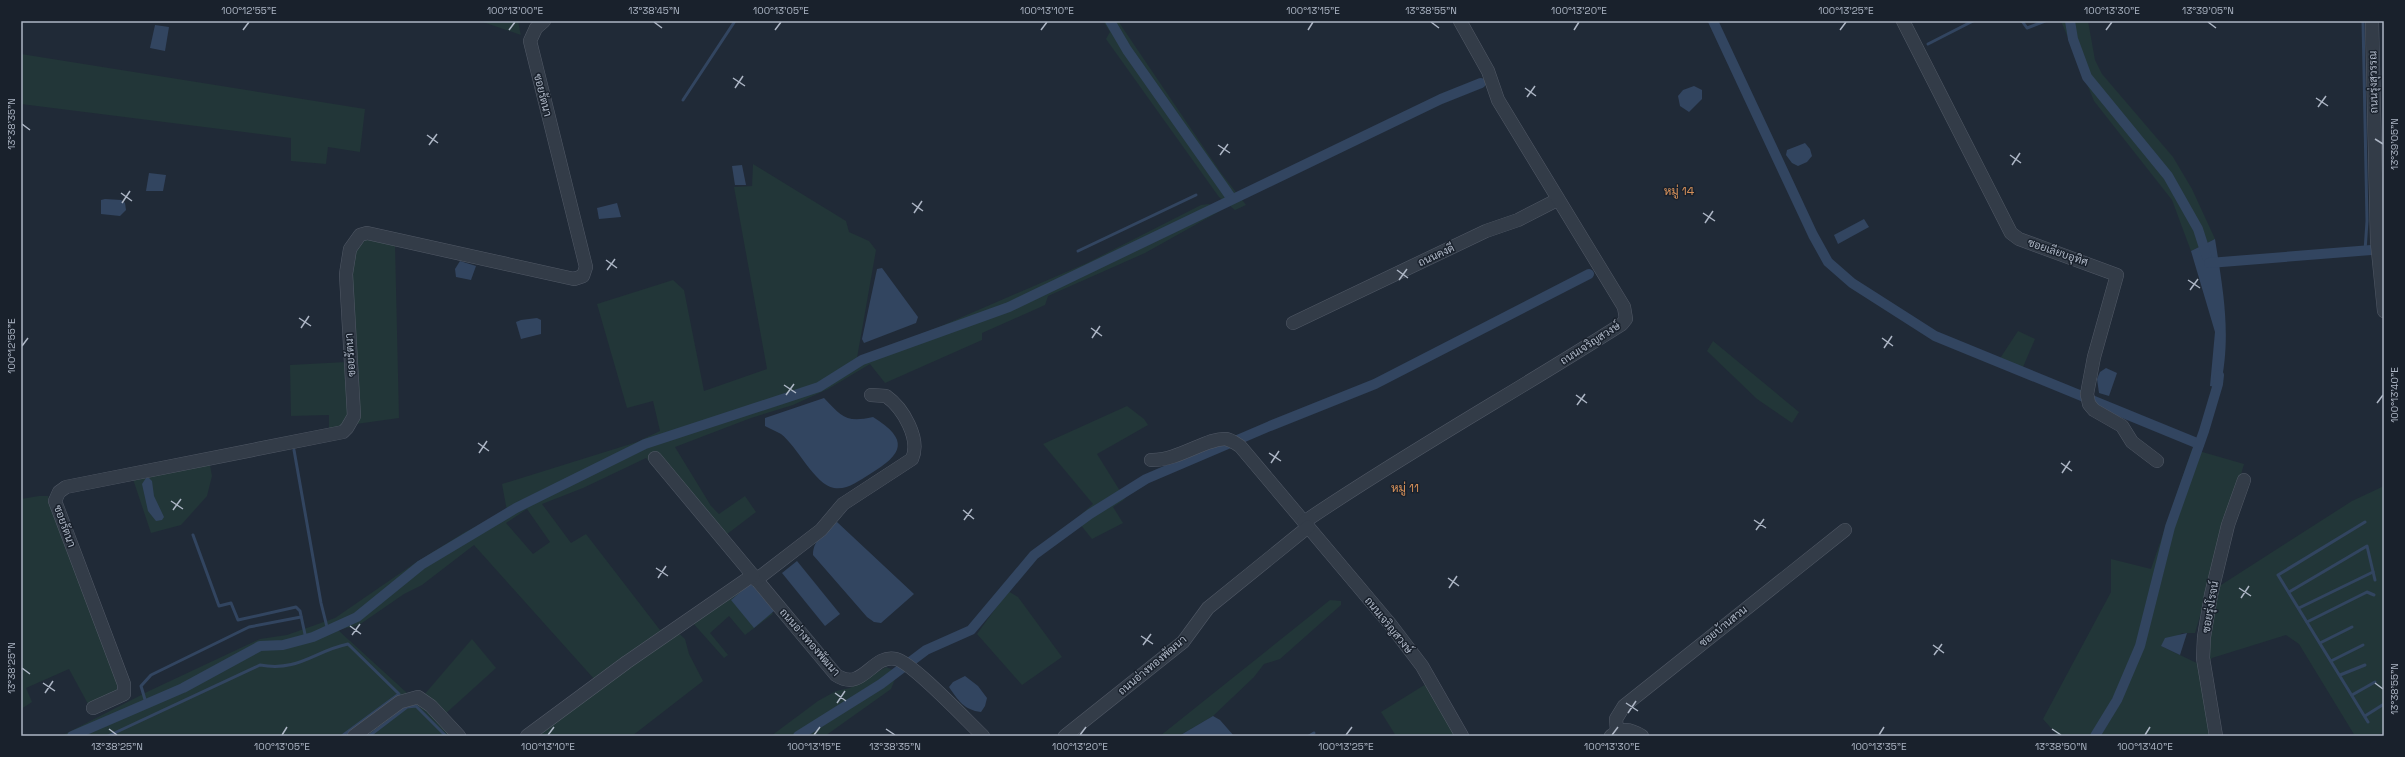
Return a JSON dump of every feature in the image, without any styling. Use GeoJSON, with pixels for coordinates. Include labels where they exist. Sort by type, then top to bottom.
{"type":"FeatureCollection","features":[{"type":"Feature","properties":{"kind":"street","name":"ซอยรัตนา"},"geometry":{"type":"LineString","coordinates":[[93,708],[124,694],[124,684],[55,501],[59,492],[66,487],[342,432],[348,428],[354,416],[346,274],[350,249],[360,236],[367,233],[574,279],[583,276],[586,266],[531,46],[532,35],[536,28],[544,21]]}},
{"type":"Feature","properties":{"kind":"street","name":"ถนนเจริญสวงษ์"},"geometry":{"type":"LineString","coordinates":[[1306,525],[1348,492],[1622,324],[1626,319],[1624,307],[1557,200],[1498,100],[1488,71],[1460,21]]}},
{"type":"Feature","properties":{"kind":"street","name":"ซอยเลียบอุทิศ"},"geometry":{"type":"LineString","coordinates":[[1903,21],[2011,233],[2019,239],[2117,275],[2094,357],[2088,399],[2122,426],[2132,442],[2157,461]]}},
{"type":"Feature","properties":{"kind":"street","name":"ถนนรุ่งสุวรรณ"},"geometry":{"type":"LineString","coordinates":[[2372,21],[2377,241],[2384,311]]}},
{"type":"Feature","properties":{"kind":"street","name":"ถนนคงดี"},"geometry":{"type":"LineString","coordinates":[[1293,323],[1486,231],[1518,220],[1557,200]]}},
{"type":"Feature","properties":{"kind":"street"},"geometry":{"type":"LineString","coordinates":[[527,736],[627,662],[755,577],[821,530],[843,504],[912,459],[915,446],[914,436],[904,417],[886,396],[871,395]]}},
{"type":"Feature","properties":{"kind":"street","name":"ถนนเจริญสวงษ์"},"geometry":{"type":"LineString","coordinates":[[1151,460],[1164,461],[1175,458],[1213,441],[1225,439],[1236,444],[1412,652],[1462,736]]}},
{"type":"Feature","properties":{"kind":"street","name":"ถนนอ่างทองพัฒนา"},"geometry":{"type":"LineString","coordinates":[[655,458],[685,497],[755,577],[836,675],[844,680],[852,681],[883,660],[897,659],[918,674],[983,736]]}},
{"type":"Feature","properties":{"kind":"street","name":"ซอยรุ่งโรจน์"},"geometry":{"type":"LineString","coordinates":[[2216,736],[2203,658],[2204,637],[2211,595],[2228,525],[2244,480]]}},
{"type":"Feature","properties":{"kind":"street","name":"ถนนอ่างทองพัฒนา"},"geometry":{"type":"LineString","coordinates":[[1065,736],[1183,642],[1208,608],[1306,525]]}},
{"type":"Feature","properties":{"kind":"street","name":"ซอยบ้านสวน"},"geometry":{"type":"LineString","coordinates":[[1614,733],[1616,719],[1624,706],[1845,530]]}},
{"type":"Feature","properties":{"kind":"street"},"geometry":{"type":"LineString","coordinates":[[354,736],[400,702],[418,697],[430,706],[459,736]]}},
{"type":"Feature","properties":{"kind":"street"},"geometry":{"type":"LineString","coordinates":[[1614,733],[1632,730],[1642,736]]}},
{"type":"Feature","properties":{"kind":"green space"},"geometry":{"type":"Polygon","coordinates":[[[480,21],[518,21],[521,35],[480,21]]]}},
{"type":"Feature","properties":{"kind":"green space"},"geometry":{"type":"Polygon","coordinates":[[[1103,21],[1118,21],[1221,173],[1246,205],[1235,210],[1219,197],[1106,39],[1110,32],[1103,21]]]}},
{"type":"Feature","properties":{"kind":"green space"},"geometry":{"type":"Polygon","coordinates":[[[2061,21],[2088,21],[2095,60],[2102,74],[2173,157],[2192,189],[2215,239],[2191,251],[2172,200],[2094,101],[2061,21]]]}},
{"type":"Feature","properties":{"kind":"green space"},"geometry":{"type":"Polygon","coordinates":[[[21,54],[365,109],[360,152],[328,147],[326,164],[291,161],[291,138],[21,104],[21,54]]]}},
{"type":"Feature","properties":{"kind":"green space"},"geometry":{"type":"Polygon","coordinates":[[[753,164],[846,221],[849,232],[869,241],[876,250],[857,358],[939,327],[1087,263],[1201,205],[1209,204],[1220,211],[1145,253],[1048,296],[1045,305],[982,333],[982,340],[885,383],[870,364],[828,389],[793,405],[751,418],[675,447],[711,506],[719,514],[745,496],[756,512],[718,541],[646,458],[583,488],[542,504],[571,543],[586,534],[660,630],[670,625],[685,639],[689,654],[703,681],[632,736],[521,736],[595,680],[474,545],[422,585],[404,594],[359,625],[338,630],[452,734],[450,736],[61,736],[149,691],[260,639],[287,635],[335,618],[415,563],[465,532],[507,511],[502,484],[637,442],[660,431],[653,401],[627,408],[597,304],[673,280],[684,290],[704,391],[767,369],[734,187],[752,186],[753,164]],[[527,509],[506,523],[533,554],[550,542],[527,509]]]}},
{"type":"Feature","properties":{"kind":"green space"},"geometry":{"type":"Polygon","coordinates":[[[366,239],[395,245],[399,418],[356,424],[350,274],[354,253],[366,239]]]}},
{"type":"Feature","properties":{"kind":"green space"},"geometry":{"type":"Polygon","coordinates":[[[2018,331],[2035,339],[2023,367],[1999,360],[2018,331]]]}},
{"type":"Feature","properties":{"kind":"green space"},"geometry":{"type":"Polygon","coordinates":[[[1713,341],[1799,412],[1792,423],[1757,399],[1707,351],[1713,341]]]}},
{"type":"Feature","properties":{"kind":"green space"},"geometry":{"type":"Polygon","coordinates":[[[346,362],[351,418],[346,425],[329,429],[329,415],[291,416],[290,365],[346,362]]]}},
{"type":"Feature","properties":{"kind":"green space"},"geometry":{"type":"Polygon","coordinates":[[[1127,406],[1144,419],[1148,425],[1097,454],[1125,499],[1113,507],[1123,523],[1092,539],[1076,519],[1093,504],[1043,444],[1127,406]]]}},
{"type":"Feature","properties":{"kind":"green space"},"geometry":{"type":"Polygon","coordinates":[[[2192,449],[2244,464],[2207,594],[2352,501],[2384,486],[2384,732],[2376,736],[2355,736],[2299,644],[2286,635],[2212,658],[2209,662],[2206,596],[2195,633],[2182,633],[2161,646],[2201,665],[2211,736],[2058,736],[2043,719],[2111,592],[2111,559],[2151,569],[2192,449]]]}},
{"type":"Feature","properties":{"kind":"green space"},"geometry":{"type":"Polygon","coordinates":[[[209,460],[212,476],[207,496],[181,525],[151,533],[133,479],[209,460]]]}},
{"type":"Feature","properties":{"kind":"green space"},"geometry":{"type":"Polygon","coordinates":[[[48,496],[120,689],[88,704],[69,669],[26,688],[32,702],[21,709],[21,499],[48,496]]]}},
{"type":"Feature","properties":{"kind":"green space"},"geometry":{"type":"Polygon","coordinates":[[[749,580],[773,614],[745,635],[729,616],[710,633],[728,655],[724,658],[692,622],[749,580]]]}},
{"type":"Feature","properties":{"kind":"green space"},"geometry":{"type":"Polygon","coordinates":[[[1008,591],[1018,597],[1062,657],[1022,685],[977,634],[1008,591]]]}},
{"type":"Feature","properties":{"kind":"green space"},"geometry":{"type":"Polygon","coordinates":[[[1330,600],[1341,601],[1341,605],[1280,659],[1264,664],[1254,677],[1213,716],[1179,736],[1160,736],[1330,600]]]}},
{"type":"Feature","properties":{"kind":"green space"},"geometry":{"type":"Polygon","coordinates":[[[472,639],[496,668],[444,715],[424,695],[472,639]]]}},
{"type":"Feature","properties":{"kind":"green space"},"geometry":{"type":"Polygon","coordinates":[[[886,667],[898,672],[891,689],[825,736],[771,736],[818,701],[836,691],[850,688],[886,667]]]}},
{"type":"Feature","properties":{"kind":"green space"},"geometry":{"type":"Polygon","coordinates":[[[1426,684],[1459,736],[1396,736],[1381,712],[1426,684]]]}},
{"type":"Feature","properties":{"kind":"water"},"geometry":{"type":"Polygon","coordinates":[[[155,25],[169,27],[165,51],[150,48],[155,25]]]}},
{"type":"Feature","properties":{"kind":"water"},"geometry":{"type":"Polygon","coordinates":[[[1694,86],[1702,90],[1702,99],[1689,112],[1680,106],[1678,96],[1683,90],[1694,86]]]}},
{"type":"Feature","properties":{"kind":"water"},"geometry":{"type":"Polygon","coordinates":[[[1805,143],[1810,149],[1812,156],[1807,162],[1798,166],[1792,163],[1786,155],[1787,150],[1805,143]]]}},
{"type":"Feature","properties":{"kind":"water"},"geometry":{"type":"Polygon","coordinates":[[[742,165],[746,185],[735,185],[732,166],[742,165]]]}},
{"type":"Feature","properties":{"kind":"water"},"geometry":{"type":"Polygon","coordinates":[[[149,173],[166,175],[163,191],[146,191],[149,173]]]}},
{"type":"Feature","properties":{"kind":"water"},"geometry":{"type":"Polygon","coordinates":[[[101,200],[121,200],[125,203],[126,210],[120,216],[101,214],[101,200]]]}},
{"type":"Feature","properties":{"kind":"water"},"geometry":{"type":"Polygon","coordinates":[[[617,203],[621,217],[599,219],[597,208],[617,203]]]}},
{"type":"Feature","properties":{"kind":"water"},"geometry":{"type":"Polygon","coordinates":[[[1864,219],[1869,227],[1838,244],[1834,235],[1864,219]]]}},
{"type":"Feature","properties":{"kind":"water"},"geometry":{"type":"Polygon","coordinates":[[[2215,239],[2223,295],[2226,331],[2224,369],[2220,388],[2210,386],[2215,332],[2191,251],[2215,239]]]}},
{"type":"Feature","properties":{"kind":"water"},"geometry":{"type":"Polygon","coordinates":[[[460,261],[476,266],[471,280],[456,277],[455,269],[460,261]]]}},
{"type":"Feature","properties":{"kind":"water"},"geometry":{"type":"Polygon","coordinates":[[[882,268],[918,317],[916,323],[864,343],[862,339],[877,269],[882,268]]]}},
{"type":"Feature","properties":{"kind":"water"},"geometry":{"type":"Polygon","coordinates":[[[537,318],[541,320],[541,334],[521,339],[516,322],[537,318]]]}},
{"type":"Feature","properties":{"kind":"water"},"geometry":{"type":"Polygon","coordinates":[[[2106,368],[2117,373],[2109,396],[2099,393],[2097,379],[2100,372],[2106,368]]]}},
{"type":"Feature","properties":{"kind":"water"},"geometry":{"type":"Polygon","coordinates":[[[824,398],[835,410],[850,419],[864,419],[873,417],[885,425],[893,433],[897,440],[898,447],[890,460],[857,482],[844,488],[834,488],[820,480],[781,434],[765,426],[765,418],[824,398]]]}},
{"type":"Feature","properties":{"kind":"water"},"geometry":{"type":"Polygon","coordinates":[[[146,478],[149,478],[152,481],[154,496],[164,517],[162,520],[156,521],[148,511],[142,484],[146,478]]]}},
{"type":"Feature","properties":{"kind":"water"},"geometry":{"type":"Polygon","coordinates":[[[837,522],[914,594],[881,623],[874,622],[867,617],[813,555],[815,544],[837,522]]]}},
{"type":"Feature","properties":{"kind":"water"},"geometry":{"type":"Polygon","coordinates":[[[797,561],[840,614],[825,626],[782,573],[797,561]]]}},
{"type":"Feature","properties":{"kind":"water"},"geometry":{"type":"Polygon","coordinates":[[[751,583],[774,611],[754,628],[731,600],[751,583]]]}},
{"type":"Feature","properties":{"kind":"water"},"geometry":{"type":"Polygon","coordinates":[[[2187,633],[2180,655],[2161,646],[2165,638],[2187,633]]]}},
{"type":"Feature","properties":{"kind":"water"},"geometry":{"type":"Polygon","coordinates":[[[965,676],[978,686],[987,698],[985,706],[981,712],[970,709],[962,704],[949,687],[953,682],[965,676]]]}},
{"type":"Feature","properties":{"kind":"water"},"geometry":{"type":"Polygon","coordinates":[[[1213,716],[1220,720],[1234,736],[1179,736],[1213,716]]]}},
{"type":"Feature","properties":{"kind":"waterway"},"geometry":{"type":"LineString","coordinates":[[683,100],[735,21]]}},
{"type":"Feature","properties":{"kind":"waterway"},"geometry":{"type":"LineString","coordinates":[[1110,21],[1127,50],[1232,199]]}},
{"type":"Feature","properties":{"kind":"waterway"},"geometry":{"type":"LineString","coordinates":[[1713,21],[1813,235],[1828,262],[1852,283],[1935,336],[2199,444]]}},
{"type":"Feature","properties":{"kind":"waterway"},"geometry":{"type":"LineString","coordinates":[[1928,44],[1973,21]]}},
{"type":"Feature","properties":{"kind":"waterway"},"geometry":{"type":"LineString","coordinates":[[2022,21],[2027,28],[2045,21]]}},
{"type":"Feature","properties":{"kind":"waterway"},"geometry":{"type":"LineString","coordinates":[[2070,21],[2073,39],[2087,77],[2168,176],[2198,229],[2207,257]]}},
{"type":"Feature","properties":{"kind":"waterway"},"geometry":{"type":"LineString","coordinates":[[2363,21],[2367,221],[2365,251]]}},
{"type":"Feature","properties":{"kind":"waterway"},"geometry":{"type":"LineString","coordinates":[[72,736],[183,688],[260,646],[283,645],[313,637],[357,617],[421,565],[516,508],[645,444],[819,387],[862,360],[1009,307],[1441,99],[1481,83]]}},
{"type":"Feature","properties":{"kind":"waterway"},"geometry":{"type":"LineString","coordinates":[[1078,251],[1196,195]]}},
{"type":"Feature","properties":{"kind":"waterway"},"geometry":{"type":"LineString","coordinates":[[2383,236],[2384,215]]}},
{"type":"Feature","properties":{"kind":"waterway"},"geometry":{"type":"LineString","coordinates":[[2209,263],[2384,249]]}},
{"type":"Feature","properties":{"kind":"waterway"},"geometry":{"type":"LineString","coordinates":[[798,736],[881,684],[926,650],[971,630],[1034,555],[1090,514],[1146,479],[1270,426],[1375,384],[1589,274]]}},
{"type":"Feature","properties":{"kind":"waterway"},"geometry":{"type":"LineString","coordinates":[[2095,736],[2117,700],[2140,646],[2170,527],[2204,431],[2218,384],[2219,375]]}},
{"type":"Feature","properties":{"kind":"waterway"},"geometry":{"type":"LineString","coordinates":[[294,450],[321,603],[328,631]]}},
{"type":"Feature","properties":{"kind":"waterway"},"geometry":{"type":"LineString","coordinates":[[2365,522],[2278,575],[2368,722]]}},
{"type":"Feature","properties":{"kind":"waterway"},"geometry":{"type":"LineString","coordinates":[[193,535],[219,606],[231,603],[238,620],[296,607],[300,611],[306,639]]}},
{"type":"Feature","properties":{"kind":"waterway"},"geometry":{"type":"LineString","coordinates":[[2289,592],[2367,546],[2375,580]]}},
{"type":"Feature","properties":{"kind":"waterway"},"geometry":{"type":"LineString","coordinates":[[2299,608],[2373,572]]}},
{"type":"Feature","properties":{"kind":"waterway"},"geometry":{"type":"LineString","coordinates":[[2307,622],[2367,592],[2374,595]]}},
{"type":"Feature","properties":{"kind":"waterway"},"geometry":{"type":"LineString","coordinates":[[146,703],[141,686],[151,675],[249,627],[301,617]]}},
{"type":"Feature","properties":{"kind":"waterway"},"geometry":{"type":"LineString","coordinates":[[2320,643],[2352,627]]}},
{"type":"Feature","properties":{"kind":"waterway"},"geometry":{"type":"LineString","coordinates":[[108,736],[260,665],[285,666],[306,660],[325,651],[348,644],[399,694],[342,736]]}},
{"type":"Feature","properties":{"kind":"waterway"},"geometry":{"type":"LineString","coordinates":[[2331,661],[2363,645]]}},
{"type":"Feature","properties":{"kind":"waterway"},"geometry":{"type":"LineString","coordinates":[[2340,675],[2365,665]]}},
{"type":"Feature","properties":{"kind":"waterway"},"geometry":{"type":"LineString","coordinates":[[2352,695],[2375,682]]}},
{"type":"Feature","properties":{"kind":"waterway"},"geometry":{"type":"LineString","coordinates":[[2365,716],[2384,704]]}},
{"type":"Feature","properties":{"kind":"waterway"},"geometry":{"type":"LineString","coordinates":[[369,736],[407,707],[416,706],[446,736]]}},
{"type":"Feature","properties":{"kind":"waterway"},"geometry":{"type":"LineString","coordinates":[[1309,736],[1314,733]]}},
{"type":"Feature","properties":{"kind":"district","name":"หมู่ 14"},"geometry":{"type":"Point","coordinates":[1679,191]}},
{"type":"Feature","properties":{"kind":"district","name":"หมู่ 11"},"geometry":{"type":"Point","coordinates":[1405,488]}}]}
